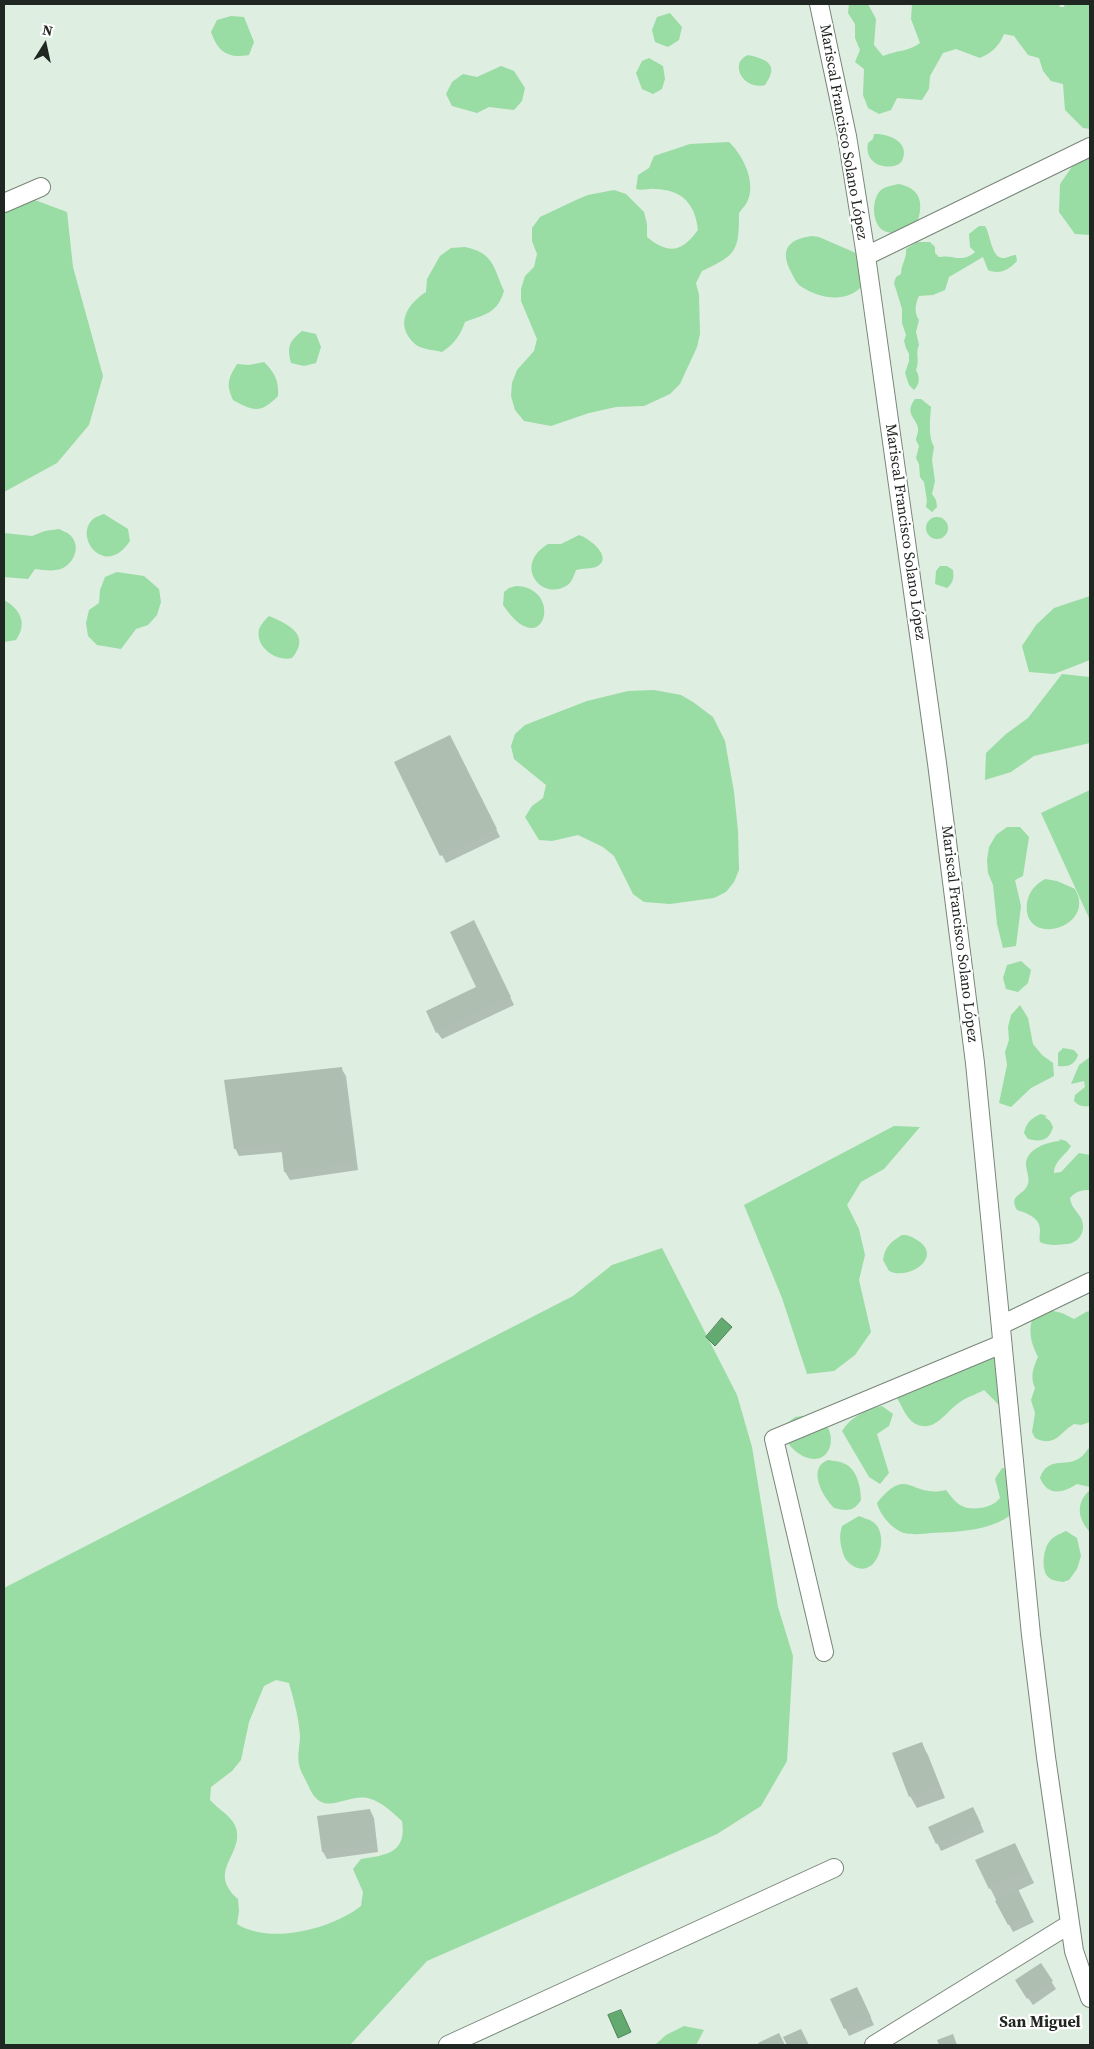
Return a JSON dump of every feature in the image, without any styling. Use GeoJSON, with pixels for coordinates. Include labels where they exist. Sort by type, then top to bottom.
{"type":"FeatureCollection","features":[{"type":"Feature","properties":{"kind":"street","name":"Mariscal Francisco Solano López"},"geometry":{"type":"LineString","coordinates":[[819,4],[847,136],[866,256],[937,763],[975,1064],[1031,1635],[1047,1767],[1074,1951],[1090,1997]]}},
{"type":"Feature","properties":{"kind":"street"},"geometry":{"type":"LineString","coordinates":[[866,256],[1090,147]]}},
{"type":"Feature","properties":{"kind":"street"},"geometry":{"type":"LineString","coordinates":[[4,203],[41,187]]}},
{"type":"Feature","properties":{"kind":"street"},"geometry":{"type":"LineString","coordinates":[[1001,1325],[1090,1282]]}},
{"type":"Feature","properties":{"kind":"street"},"geometry":{"type":"LineString","coordinates":[[824,1652],[774,1439],[1002,1344]]}},
{"type":"Feature","properties":{"kind":"street"},"geometry":{"type":"LineString","coordinates":[[448,2045],[834,1868]]}},
{"type":"Feature","properties":{"kind":"street"},"geometry":{"type":"LineString","coordinates":[[874,2045],[1070,1924]]}},
{"type":"Feature","properties":{"kind":"shaded area"},"geometry":{"type":"Polygon","coordinates":[[[849,4],[868,4],[876,19],[874,45],[883,56],[911,48],[920,43],[911,19],[912,4],[1059,4],[1060,7],[1064,7],[1065,4],[1090,4],[1090,129],[1083,128],[1065,110],[1063,84],[1051,81],[1043,71],[1039,58],[1028,55],[1014,36],[1004,34],[995,48],[980,58],[956,49],[943,53],[930,76],[929,89],[922,100],[897,98],[891,110],[879,114],[868,108],[863,95],[864,69],[855,62],[860,50],[855,38],[855,24],[848,13],[849,4]]]}},
{"type":"Feature","properties":{"kind":"shaded area"},"geometry":{"type":"Polygon","coordinates":[[[670,13],[682,27],[679,40],[668,47],[655,42],[652,30],[657,17],[670,13]]]}},
{"type":"Feature","properties":{"kind":"shaded area"},"geometry":{"type":"Polygon","coordinates":[[[231,16],[244,17],[254,42],[249,55],[235,56],[225,53],[214,39],[211,32],[217,20],[231,16]]]}},
{"type":"Feature","properties":{"kind":"shaded area"},"geometry":{"type":"Polygon","coordinates":[[[748,55],[760,58],[771,67],[769,78],[765,85],[757,86],[751,84],[741,75],[739,64],[748,55]]]}},
{"type":"Feature","properties":{"kind":"shaded area"},"geometry":{"type":"Polygon","coordinates":[[[649,58],[663,66],[665,79],[662,89],[653,94],[642,89],[636,73],[642,61],[649,58]]]}},
{"type":"Feature","properties":{"kind":"shaded area"},"geometry":{"type":"Polygon","coordinates":[[[501,66],[514,71],[525,88],[522,101],[514,110],[489,107],[477,113],[452,106],[446,94],[452,82],[463,74],[477,77],[501,66]]]}},
{"type":"Feature","properties":{"kind":"shaded area"},"geometry":{"type":"Polygon","coordinates":[[[874,134],[886,135],[901,144],[904,154],[899,164],[887,167],[881,166],[870,158],[868,143],[873,139],[874,134]]]}},
{"type":"Feature","properties":{"kind":"shaded area"},"geometry":{"type":"Polygon","coordinates":[[[1090,141],[1090,235],[1075,234],[1059,212],[1060,184],[1090,141]]]}},
{"type":"Feature","properties":{"kind":"shaded area"},"geometry":{"type":"Polygon","coordinates":[[[729,142],[744,162],[750,179],[749,196],[739,213],[738,236],[733,251],[722,261],[702,271],[696,283],[699,295],[700,334],[697,347],[680,384],[670,394],[644,406],[616,407],[589,413],[551,426],[524,421],[515,410],[511,396],[512,383],[517,370],[534,351],[537,339],[521,301],[521,289],[525,276],[534,267],[537,254],[532,241],[532,228],[540,217],[588,195],[614,190],[626,194],[644,212],[647,224],[647,237],[662,247],[681,247],[698,230],[694,212],[690,205],[680,195],[673,192],[636,189],[638,175],[649,168],[654,156],[690,144],[729,142]]]}},
{"type":"Feature","properties":{"kind":"shaded area"},"geometry":{"type":"Polygon","coordinates":[[[898,184],[913,190],[920,200],[917,222],[899,234],[882,230],[877,224],[874,215],[874,204],[880,191],[886,187],[898,184]]]}},
{"type":"Feature","properties":{"kind":"shaded area"},"geometry":{"type":"Polygon","coordinates":[[[13,192],[67,212],[73,267],[103,376],[89,425],[57,463],[4,492],[4,194],[13,192]]]}},
{"type":"Feature","properties":{"kind":"shaded area"},"geometry":{"type":"Polygon","coordinates":[[[979,226],[985,226],[994,251],[1000,258],[1016,255],[1017,261],[1011,267],[996,272],[988,270],[983,257],[949,277],[945,290],[933,295],[919,296],[916,308],[919,320],[916,332],[919,345],[916,370],[919,380],[914,390],[909,385],[905,373],[909,354],[904,341],[906,335],[902,323],[902,309],[894,283],[896,277],[901,274],[906,249],[917,242],[930,242],[935,247],[935,253],[939,257],[961,258],[970,256],[975,252],[970,247],[969,234],[979,226]]]}},
{"type":"Feature","properties":{"kind":"shaded area"},"geometry":{"type":"Polygon","coordinates":[[[812,236],[819,237],[858,254],[862,286],[849,295],[833,297],[817,294],[798,284],[788,264],[786,251],[788,246],[797,240],[812,236]]]}},
{"type":"Feature","properties":{"kind":"shaded area"},"geometry":{"type":"Polygon","coordinates":[[[465,247],[482,253],[491,262],[504,291],[501,299],[494,309],[465,322],[456,339],[442,352],[420,347],[415,344],[405,330],[404,322],[406,315],[413,303],[426,292],[427,279],[440,256],[451,248],[465,247]]]}},
{"type":"Feature","properties":{"kind":"shaded area"},"geometry":{"type":"Polygon","coordinates":[[[302,331],[316,334],[321,347],[316,363],[304,366],[291,363],[289,352],[292,341],[302,331]]]}},
{"type":"Feature","properties":{"kind":"shaded area"},"geometry":{"type":"Polygon","coordinates":[[[264,362],[276,378],[278,396],[267,406],[257,409],[246,407],[233,400],[229,390],[229,382],[237,364],[249,365],[264,362]]]}},
{"type":"Feature","properties":{"kind":"shaded area"},"geometry":{"type":"Polygon","coordinates":[[[915,399],[921,399],[931,407],[930,433],[934,447],[932,460],[935,481],[932,494],[936,500],[937,507],[932,512],[926,507],[924,482],[920,477],[919,464],[916,458],[919,446],[916,440],[918,430],[911,412],[915,399]]]}},
{"type":"Feature","properties":{"kind":"shaded area"},"geometry":{"type":"Polygon","coordinates":[[[104,514],[128,529],[130,541],[120,552],[111,556],[102,555],[95,551],[89,544],[87,535],[88,527],[93,519],[104,514]]]}},
{"type":"Feature","properties":{"kind":"shaded area"},"geometry":{"type":"Polygon","coordinates":[[[937,517],[945,520],[948,528],[945,536],[937,539],[929,536],[926,528],[929,520],[937,517]]]}},
{"type":"Feature","properties":{"kind":"shaded area"},"geometry":{"type":"Polygon","coordinates":[[[59,529],[70,535],[75,544],[75,553],[71,562],[57,570],[35,569],[28,579],[4,577],[4,533],[32,536],[45,531],[59,529]]]}},
{"type":"Feature","properties":{"kind":"shaded area"},"geometry":{"type":"Polygon","coordinates":[[[579,535],[594,544],[602,554],[603,559],[601,563],[594,568],[576,570],[570,583],[566,586],[548,589],[540,585],[534,578],[532,570],[533,562],[538,552],[548,544],[561,544],[579,535]]]}},
{"type":"Feature","properties":{"kind":"shaded area"},"geometry":{"type":"Polygon","coordinates":[[[940,566],[947,566],[953,570],[953,580],[947,588],[935,584],[936,571],[940,566]]]}},
{"type":"Feature","properties":{"kind":"shaded area"},"geometry":{"type":"Polygon","coordinates":[[[117,572],[144,576],[159,589],[161,602],[157,615],[148,625],[136,629],[121,649],[97,645],[88,636],[86,623],[89,610],[99,603],[100,590],[105,577],[117,572]]]}},
{"type":"Feature","properties":{"kind":"shaded area"},"geometry":{"type":"Polygon","coordinates":[[[516,586],[531,590],[540,598],[544,609],[543,619],[538,626],[529,628],[517,622],[503,605],[504,592],[516,586]]]}},
{"type":"Feature","properties":{"kind":"shaded area"},"geometry":{"type":"Polygon","coordinates":[[[1090,596],[1090,660],[1054,674],[1029,672],[1022,646],[1036,625],[1054,608],[1090,596]]]}},
{"type":"Feature","properties":{"kind":"shaded area"},"geometry":{"type":"Polygon","coordinates":[[[4,600],[18,612],[22,622],[20,634],[16,640],[4,642],[4,600]]]}},
{"type":"Feature","properties":{"kind":"shaded area"},"geometry":{"type":"Polygon","coordinates":[[[269,616],[289,626],[298,636],[297,650],[292,658],[286,659],[273,655],[260,642],[259,629],[269,616]]]}},
{"type":"Feature","properties":{"kind":"shaded area"},"geometry":{"type":"Polygon","coordinates":[[[1062,674],[1090,677],[1090,743],[1034,756],[1011,772],[985,780],[986,753],[1006,734],[1028,718],[1062,674]]]}},
{"type":"Feature","properties":{"kind":"shaded area"},"geometry":{"type":"Polygon","coordinates":[[[654,690],[681,695],[693,702],[713,717],[725,741],[734,792],[739,870],[734,882],[726,892],[714,898],[670,904],[644,902],[633,894],[614,856],[603,847],[578,835],[552,841],[539,840],[525,817],[532,806],[543,798],[546,785],[514,759],[511,746],[515,734],[525,725],[587,701],[628,691],[654,690]]]}},
{"type":"Feature","properties":{"kind":"shaded area"},"geometry":{"type":"Polygon","coordinates":[[[1090,790],[1090,920],[1041,813],[1090,790]]]}},
{"type":"Feature","properties":{"kind":"shaded area"},"geometry":{"type":"Polygon","coordinates":[[[1007,827],[1020,827],[1029,837],[1023,876],[1015,880],[1021,906],[1016,946],[1003,948],[997,924],[993,885],[988,873],[987,860],[989,847],[996,835],[1007,827]]]}},
{"type":"Feature","properties":{"kind":"shaded area"},"geometry":{"type":"Polygon","coordinates":[[[1045,879],[1057,881],[1075,889],[1079,899],[1078,911],[1072,920],[1063,926],[1053,929],[1042,929],[1034,924],[1028,916],[1027,903],[1029,895],[1035,886],[1045,879]]]}},
{"type":"Feature","properties":{"kind":"shaded area"},"geometry":{"type":"Polygon","coordinates":[[[1021,961],[1031,970],[1028,983],[1018,992],[1006,989],[1003,978],[1007,965],[1021,961]]]}},
{"type":"Feature","properties":{"kind":"shaded area"},"geometry":{"type":"Polygon","coordinates":[[[1020,1005],[1028,1018],[1033,1044],[1042,1055],[1053,1063],[1054,1076],[1031,1088],[1011,1107],[999,1103],[1007,1065],[1005,1052],[1009,1040],[1008,1027],[1011,1015],[1020,1005]]]}},
{"type":"Feature","properties":{"kind":"shaded area"},"geometry":{"type":"Polygon","coordinates":[[[1063,1048],[1074,1050],[1078,1055],[1071,1065],[1058,1066],[1058,1053],[1063,1048]]]}},
{"type":"Feature","properties":{"kind":"shaded area"},"geometry":{"type":"Polygon","coordinates":[[[1090,1057],[1090,1106],[1083,1106],[1074,1101],[1075,1095],[1085,1087],[1084,1081],[1071,1084],[1079,1065],[1090,1057]]]}},
{"type":"Feature","properties":{"kind":"shaded area"},"geometry":{"type":"Polygon","coordinates":[[[1041,1114],[1047,1116],[1045,1117],[1050,1121],[1053,1127],[1051,1132],[1044,1139],[1028,1139],[1024,1133],[1026,1126],[1032,1119],[1041,1114]]]}},
{"type":"Feature","properties":{"kind":"shaded area"},"geometry":{"type":"Polygon","coordinates":[[[894,1126],[920,1127],[884,1169],[861,1182],[847,1205],[859,1229],[865,1255],[859,1280],[871,1332],[855,1355],[834,1371],[807,1374],[782,1298],[744,1205],[894,1126]]]}},
{"type":"Feature","properties":{"kind":"shaded area"},"geometry":{"type":"Polygon","coordinates":[[[1059,1139],[1066,1141],[1071,1146],[1056,1165],[1054,1173],[1061,1172],[1079,1153],[1090,1155],[1090,1190],[1079,1191],[1070,1198],[1083,1223],[1081,1236],[1071,1243],[1050,1245],[1040,1242],[1038,1222],[1032,1216],[1017,1210],[1014,1201],[1028,1184],[1027,1158],[1034,1150],[1044,1144],[1060,1141],[1059,1139]]]}},
{"type":"Feature","properties":{"kind":"shaded area"},"geometry":{"type":"Polygon","coordinates":[[[902,1235],[917,1240],[924,1246],[927,1253],[926,1259],[914,1270],[906,1273],[897,1273],[889,1271],[883,1260],[889,1245],[902,1235]]]}},
{"type":"Feature","properties":{"kind":"shaded area"},"geometry":{"type":"Polygon","coordinates":[[[662,1248],[737,1395],[752,1447],[778,1607],[793,1656],[787,1761],[761,1806],[717,1834],[427,1961],[350,2045],[4,2045],[4,1588],[573,1296],[612,1265],[662,1248]],[[276,1680],[264,1686],[249,1722],[241,1760],[232,1771],[211,1787],[210,1800],[229,1817],[236,1828],[237,1838],[225,1871],[225,1880],[229,1889],[238,1899],[237,1924],[251,1930],[283,1934],[318,1927],[349,1914],[361,1906],[363,1892],[353,1869],[361,1859],[387,1854],[393,1850],[398,1846],[403,1832],[402,1821],[380,1803],[371,1799],[353,1799],[328,1804],[321,1802],[314,1796],[300,1767],[298,1757],[299,1729],[289,1683],[276,1680]]]}},
{"type":"Feature","properties":{"kind":"shaded area"},"geometry":{"type":"Polygon","coordinates":[[[1049,1310],[1062,1313],[1074,1319],[1090,1311],[1090,1422],[1081,1425],[1074,1424],[1056,1438],[1042,1441],[1035,1438],[1032,1432],[1035,1413],[1031,1400],[1035,1388],[1032,1376],[1038,1357],[1032,1343],[1030,1330],[1032,1320],[1049,1310]]]}},
{"type":"Feature","properties":{"kind":"shaded area"},"geometry":{"type":"Polygon","coordinates":[[[722,1318],[732,1327],[715,1346],[706,1337],[722,1318]]]}},
{"type":"Feature","properties":{"kind":"shaded area"},"geometry":{"type":"Polygon","coordinates":[[[997,1350],[1006,1405],[999,1405],[984,1390],[960,1402],[934,1424],[928,1426],[914,1423],[904,1412],[897,1398],[926,1386],[936,1377],[997,1350]]]}},
{"type":"Feature","properties":{"kind":"shaded area"},"geometry":{"type":"Polygon","coordinates":[[[882,1406],[893,1414],[889,1426],[877,1434],[889,1473],[880,1484],[869,1477],[842,1431],[859,1414],[882,1406]]]}},
{"type":"Feature","properties":{"kind":"shaded area"},"geometry":{"type":"Polygon","coordinates":[[[802,1416],[821,1421],[828,1428],[831,1444],[826,1454],[822,1457],[817,1459],[807,1458],[793,1449],[786,1439],[785,1425],[795,1417],[802,1416]]]}},
{"type":"Feature","properties":{"kind":"shaded area"},"geometry":{"type":"Polygon","coordinates":[[[1090,1447],[1090,1487],[1077,1484],[1066,1490],[1056,1492],[1043,1484],[1040,1478],[1047,1467],[1052,1464],[1078,1459],[1090,1447]]]}},
{"type":"Feature","properties":{"kind":"shaded area"},"geometry":{"type":"Polygon","coordinates":[[[828,1460],[845,1464],[853,1470],[859,1485],[861,1500],[853,1509],[834,1508],[821,1490],[818,1469],[828,1460]]]}},
{"type":"Feature","properties":{"kind":"shaded area"},"geometry":{"type":"Polygon","coordinates":[[[1002,1468],[1008,1469],[1012,1514],[1003,1520],[984,1527],[952,1532],[904,1533],[887,1521],[877,1503],[896,1486],[903,1484],[934,1492],[946,1490],[960,1505],[970,1508],[981,1508],[992,1504],[1000,1498],[995,1479],[1002,1468]]]}},
{"type":"Feature","properties":{"kind":"shaded area"},"geometry":{"type":"Polygon","coordinates":[[[1090,1490],[1090,1532],[1083,1522],[1080,1506],[1085,1495],[1090,1490]]]}},
{"type":"Feature","properties":{"kind":"shaded area"},"geometry":{"type":"Polygon","coordinates":[[[859,1516],[873,1522],[881,1535],[881,1544],[876,1560],[870,1566],[863,1569],[855,1567],[848,1562],[843,1553],[840,1540],[842,1526],[859,1516]]]}},
{"type":"Feature","properties":{"kind":"shaded area"},"geometry":{"type":"Polygon","coordinates":[[[1066,1531],[1077,1538],[1081,1556],[1077,1569],[1069,1580],[1063,1582],[1052,1580],[1048,1576],[1045,1572],[1044,1562],[1045,1550],[1049,1542],[1066,1531]]]}},
{"type":"Feature","properties":{"kind":"shaded area"},"geometry":{"type":"Polygon","coordinates":[[[621,2010],[631,2032],[618,2038],[608,2015],[621,2010]]]}},
{"type":"Feature","properties":{"kind":"shaded area"},"geometry":{"type":"Polygon","coordinates":[[[684,2026],[704,2030],[696,2045],[655,2045],[666,2035],[684,2026]]]}},
{"type":"Feature","properties":{"kind":"building"},"geometry":{"type":"Polygon","coordinates":[[[450,735],[497,829],[440,856],[394,762],[450,735]]]}},
{"type":"Feature","properties":{"kind":"building"},"geometry":{"type":"Polygon","coordinates":[[[474,920],[511,997],[436,1033],[426,1011],[476,987],[450,932],[474,920]]]}},
{"type":"Feature","properties":{"kind":"building"},"geometry":{"type":"Polygon","coordinates":[[[342,1067],[355,1162],[284,1172],[281,1145],[234,1149],[224,1080],[342,1067]]]}},
{"type":"Feature","properties":{"kind":"building"},"geometry":{"type":"Polygon","coordinates":[[[922,1742],[939,1786],[909,1797],[892,1753],[922,1742]]]}},
{"type":"Feature","properties":{"kind":"building"},"geometry":{"type":"Polygon","coordinates":[[[973,1807],[981,1824],[936,1844],[928,1827],[973,1807]]]}},
{"type":"Feature","properties":{"kind":"building"},"geometry":{"type":"Polygon","coordinates":[[[370,1809],[375,1845],[322,1852],[317,1816],[370,1809]]]}},
{"type":"Feature","properties":{"kind":"building"},"geometry":{"type":"Polygon","coordinates":[[[1015,1843],[1028,1871],[989,1889],[975,1860],[1015,1843]]]}},
{"type":"Feature","properties":{"kind":"building"},"geometry":{"type":"Polygon","coordinates":[[[1018,1889],[1030,1914],[1008,1925],[995,1901],[1018,1889]]]}},
{"type":"Feature","properties":{"kind":"building"},"geometry":{"type":"Polygon","coordinates":[[[1041,1963],[1053,1981],[1027,1999],[1015,1980],[1041,1963]]]}},
{"type":"Feature","properties":{"kind":"building"},"geometry":{"type":"Polygon","coordinates":[[[857,1987],[871,2017],[844,2029],[830,1999],[857,1987]]]}},
{"type":"Feature","properties":{"kind":"building"},"geometry":{"type":"Polygon","coordinates":[[[801,2029],[809,2045],[787,2045],[783,2037],[801,2029]]]}},
{"type":"Feature","properties":{"kind":"building"},"geometry":{"type":"Polygon","coordinates":[[[779,2033],[785,2045],[759,2045],[758,2043],[779,2033]]]}},
{"type":"Feature","properties":{"kind":"building"},"geometry":{"type":"Polygon","coordinates":[[[953,2034],[957,2045],[939,2045],[937,2040],[953,2034]]]}},
{"type":"Feature","properties":{"kind":"district","name":"San Miguel"},"geometry":{"type":"Point","coordinates":[1040,2023]}}]}
